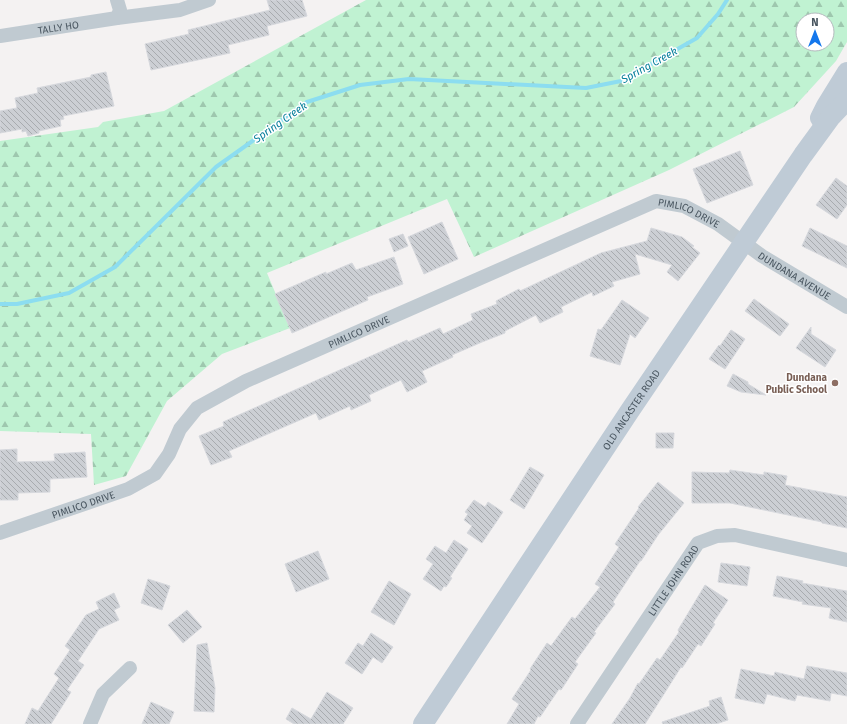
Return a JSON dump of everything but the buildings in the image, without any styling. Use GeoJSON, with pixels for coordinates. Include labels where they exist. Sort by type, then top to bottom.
{"type":"FeatureCollection","features":[{"type":"Feature","properties":{"kind":"street"},"geometry":{"type":"LineString","coordinates":[[117,0],[120,10],[118,18]]}},
{"type":"Feature","properties":{"kind":"street","name":"TALLY HO"},"geometry":{"type":"LineString","coordinates":[[0,36],[180,10],[209,0]]}},
{"type":"Feature","properties":{"kind":"street"},"geometry":{"type":"LineString","coordinates":[[803,155],[826,106],[847,72]]}},
{"type":"Feature","properties":{"kind":"street","name":"OLD ANCASTER ROAD"},"geometry":{"type":"LineString","coordinates":[[423,724],[624,419],[743,243],[803,155],[830,118],[847,100]]}},
{"type":"Feature","properties":{"kind":"street","name":"PIMLICO DRIVE"},"geometry":{"type":"LineString","coordinates":[[0,533],[128,489],[154,474],[169,454],[180,429],[197,408],[246,381],[656,201],[684,206],[718,224],[743,243]]}},
{"type":"Feature","properties":{"kind":"street","name":"DUNDANA AVENUE"},"geometry":{"type":"LineString","coordinates":[[743,243],[847,308]]}},
{"type":"Feature","properties":{"kind":"street","name":"LITTLE JOHN ROAD"},"geometry":{"type":"LineString","coordinates":[[577,724],[698,543],[717,536],[735,535],[847,560]]}},
{"type":"Feature","properties":{"kind":"street"},"geometry":{"type":"LineString","coordinates":[[90,724],[103,694],[130,668]]}},
{"type":"Feature","properties":{"kind":"green space"},"geometry":{"type":"Polygon","coordinates":[[[366,0],[847,0],[847,42],[836,61],[794,107],[669,170],[474,257],[447,199],[267,273],[290,328],[222,354],[167,401],[126,476],[94,485],[91,434],[0,431],[0,141],[98,127],[103,122],[164,111],[366,0]]]}},
{"type":"Feature","properties":{"kind":"waterway","name":"Spring Creek"},"geometry":{"type":"LineString","coordinates":[[0,304],[17,304],[69,293],[115,267],[216,167],[307,102],[360,85],[409,79],[586,88],[621,81],[697,38],[718,14],[727,0]]}},
{"type":"Feature","properties":{"kind":"place","name":"Dundana Public School"},"geometry":{"type":"Point","coordinates":[835,383]}}]}
